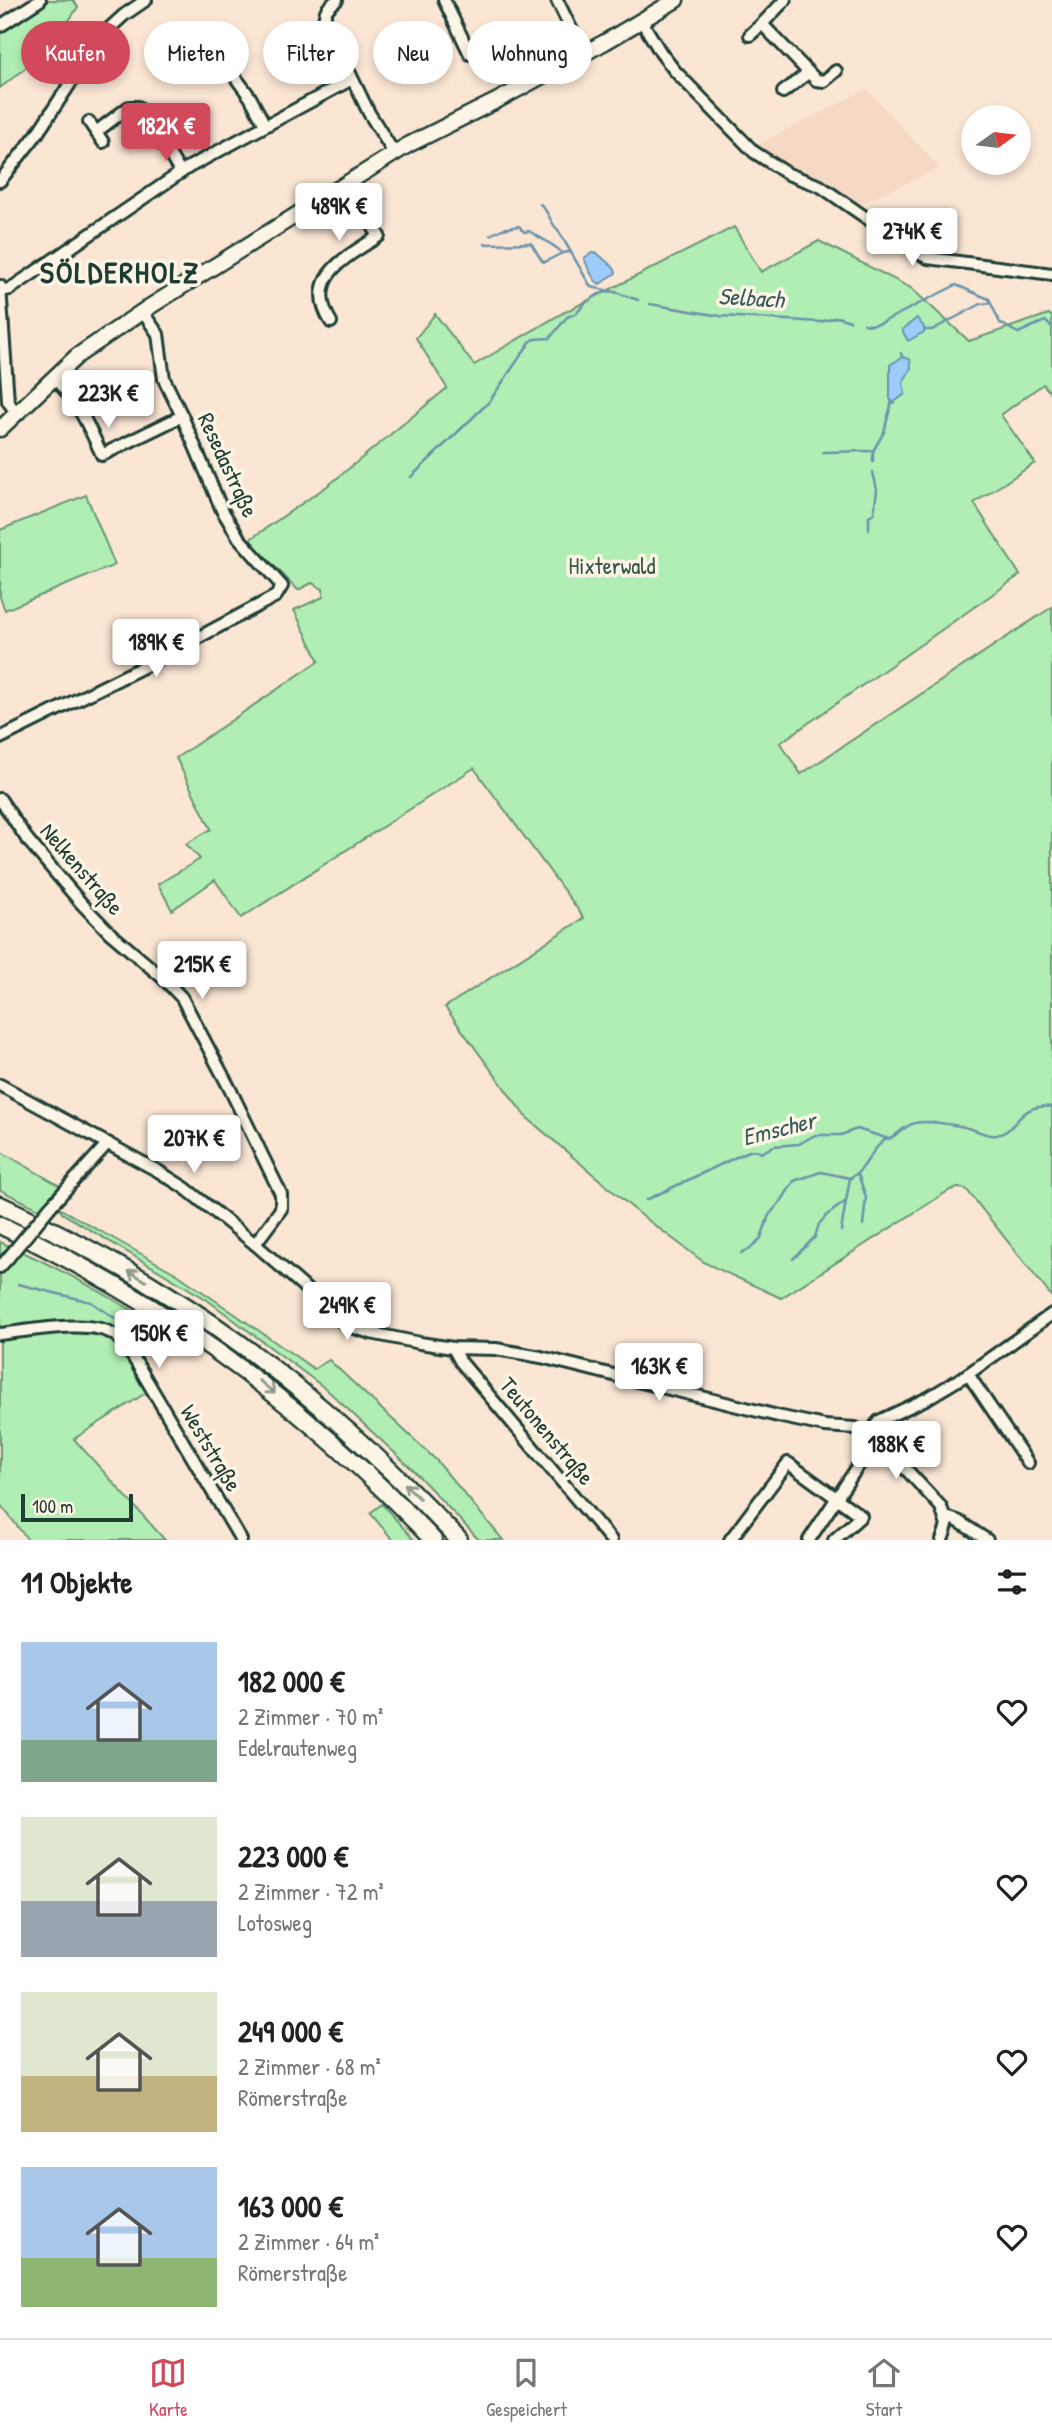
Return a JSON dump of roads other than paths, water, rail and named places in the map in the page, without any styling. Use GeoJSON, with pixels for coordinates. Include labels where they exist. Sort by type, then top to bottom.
{"type":"FeatureCollection","features":[{"type":"Feature","properties":{"kind":"highway"},"geometry":{"type":"LineString","coordinates":[[0,1205],[126,1269],[250,1352],[353,1435],[459,1540]]}},
{"type":"Feature","properties":{"kind":"highway"},"geometry":{"type":"LineString","coordinates":[[0,1225],[126,1291],[258,1380],[350,1458],[433,1540]]}},
{"type":"Feature","properties":{"kind":"main road"},"geometry":{"type":"LineString","coordinates":[[592,48],[676,0]]}},
{"type":"Feature","properties":{"kind":"main road"},"geometry":{"type":"LineString","coordinates":[[0,429],[77,356],[142,311],[394,153],[524,84]]}},
{"type":"Feature","properties":{"kind":"street"},"geometry":{"type":"LineString","coordinates":[[0,26],[40,0]]}},
{"type":"Feature","properties":{"kind":"street"},"geometry":{"type":"LineString","coordinates":[[0,181],[31,143],[102,36],[124,15],[146,0]]}},
{"type":"Feature","properties":{"kind":"street"},"geometry":{"type":"LineString","coordinates":[[325,21],[326,10],[337,0]]}},
{"type":"Feature","properties":{"kind":"street"},"geometry":{"type":"LineString","coordinates":[[444,0],[467,48]]}},
{"type":"Feature","properties":{"kind":"street"},"geometry":{"type":"LineString","coordinates":[[557,0],[567,21]]}},
{"type":"Feature","properties":{"kind":"street"},"geometry":{"type":"LineString","coordinates":[[750,36],[785,0]]}},
{"type":"Feature","properties":{"kind":"street"},"geometry":{"type":"LineString","coordinates":[[641,20],[675,71],[744,142],[769,163],[788,174],[820,186],[928,258],[1052,274]]}},
{"type":"Feature","properties":{"kind":"street"},"geometry":{"type":"LineString","coordinates":[[762,24],[808,73],[821,82],[836,71]]}},
{"type":"Feature","properties":{"kind":"street"},"geometry":{"type":"LineString","coordinates":[[783,92],[808,73]]}},
{"type":"Feature","properties":{"kind":"street"},"geometry":{"type":"LineString","coordinates":[[240,84],[255,104],[265,125]]}},
{"type":"Feature","properties":{"kind":"street"},"geometry":{"type":"LineString","coordinates":[[16,413],[8,401],[0,289],[18,284],[180,172],[343,84]]}},
{"type":"Feature","properties":{"kind":"street"},"geometry":{"type":"LineString","coordinates":[[354,84],[394,153]]}},
{"type":"Feature","properties":{"kind":"street"},"geometry":{"type":"LineString","coordinates":[[103,142],[92,127],[130,107],[138,107],[180,172]]}},
{"type":"Feature","properties":{"kind":"street"},"geometry":{"type":"LineString","coordinates":[[331,322],[323,304],[323,289],[327,277],[335,265],[379,236],[346,183]]}},
{"type":"Feature","properties":{"kind":"street","name":"Resedastraße"},"geometry":{"type":"LineString","coordinates":[[0,738],[159,659],[276,596],[282,586],[250,551],[229,521],[164,379],[158,334],[142,311]]}},
{"type":"Feature","properties":{"kind":"street"},"geometry":{"type":"LineString","coordinates":[[53,377],[78,406],[102,456],[182,416]]}},
{"type":"Feature","properties":{"kind":"street","name":"Nelkenstraße"},"geometry":{"type":"LineString","coordinates":[[0,799],[27,839],[81,903],[182,998],[202,1032],[281,1194],[281,1209],[255,1244]]}},
{"type":"Feature","properties":{"kind":"street"},"geometry":{"type":"LineString","coordinates":[[0,1084],[185,1188],[255,1244],[329,1313],[351,1327],[396,1339],[453,1348],[496,1349],[541,1357],[782,1417],[824,1426],[855,1428],[871,1436],[904,1466],[943,1512],[987,1540]]}},
{"type":"Feature","properties":{"kind":"street"},"geometry":{"type":"LineString","coordinates":[[4,1262],[108,1143]]}},
{"type":"Feature","properties":{"kind":"street"},"geometry":{"type":"LineString","coordinates":[[809,1540],[868,1451],[871,1436],[879,1421],[928,1398],[968,1374],[1052,1314]]}},
{"type":"Feature","properties":{"kind":"street","name":"Weststraße"},"geometry":{"type":"LineString","coordinates":[[0,1334],[87,1327],[105,1330],[117,1337],[132,1357],[241,1540]]}},
{"type":"Feature","properties":{"kind":"street","name":"Teutonenstraße"},"geometry":{"type":"LineString","coordinates":[[453,1348],[460,1361],[611,1540]]}},
{"type":"Feature","properties":{"kind":"street"},"geometry":{"type":"LineString","coordinates":[[968,1374],[1028,1463]]}},
{"type":"Feature","properties":{"kind":"street"},"geometry":{"type":"LineString","coordinates":[[730,1540],[788,1463],[861,1516],[835,1540]]}},
{"type":"Feature","properties":{"kind":"street"},"geometry":{"type":"LineString","coordinates":[[942,1540],[947,1526],[943,1512]]}},
{"type":"Feature","properties":{"kind":"water"},"geometry":{"type":"Polygon","coordinates":[[[597,253],[616,273],[600,284],[593,277],[584,258],[597,253]]]}},
{"type":"Feature","properties":{"kind":"water"},"geometry":{"type":"Polygon","coordinates":[[[917,318],[924,327],[924,332],[908,341],[902,330],[917,318]]]}},
{"type":"Feature","properties":{"kind":"water"},"geometry":{"type":"Polygon","coordinates":[[[902,357],[910,359],[911,368],[903,382],[905,394],[893,403],[890,399],[890,365],[902,357]]]}},
{"type":"Feature","properties":{"kind":"waterway","name":"Selbach"},"geometry":{"type":"LineString","coordinates":[[540,204],[591,287],[638,300]]}},
{"type":"Feature","properties":{"kind":"waterway"},"geometry":{"type":"LineString","coordinates":[[490,235],[502,229],[519,226],[524,232],[529,231],[562,253],[570,252]]}},
{"type":"Feature","properties":{"kind":"waterway"},"geometry":{"type":"LineString","coordinates":[[485,244],[531,243],[545,262],[562,253]]}},
{"type":"Feature","properties":{"kind":"waterway","name":"Selbach"},"geometry":{"type":"LineString","coordinates":[[864,324],[881,323],[956,285],[989,299],[1000,323],[1018,333],[1045,321],[1052,327]]}},
{"type":"Feature","properties":{"kind":"waterway"},"geometry":{"type":"LineString","coordinates":[[411,477],[489,402],[530,342],[534,339],[550,338],[567,317],[577,313],[584,304],[599,294],[612,291]]}},
{"type":"Feature","properties":{"kind":"waterway"},"geometry":{"type":"LineString","coordinates":[[925,330],[932,330],[981,304],[989,303]]}},
{"type":"Feature","properties":{"kind":"waterway","name":"Selbach"},"geometry":{"type":"LineString","coordinates":[[650,304],[720,316],[820,322],[837,317],[850,321]]}},
{"type":"Feature","properties":{"kind":"waterway"},"geometry":{"type":"LineString","coordinates":[[901,353],[902,357]]}},
{"type":"Feature","properties":{"kind":"waterway"},"geometry":{"type":"LineString","coordinates":[[873,451],[884,432],[892,401]]}},
{"type":"Feature","properties":{"kind":"waterway"},"geometry":{"type":"LineString","coordinates":[[823,452],[872,451]]}},
{"type":"Feature","properties":{"kind":"waterway"},"geometry":{"type":"LineString","coordinates":[[873,451],[873,462]]}},
{"type":"Feature","properties":{"kind":"waterway"},"geometry":{"type":"LineString","coordinates":[[869,529],[869,516],[874,513],[877,490],[873,472]]}},
{"type":"Feature","properties":{"kind":"waterway","name":"Emscher"},"geometry":{"type":"LineString","coordinates":[[646,1200],[749,1151],[756,1150],[761,1153],[774,1146],[799,1144],[815,1135],[841,1135],[857,1129],[889,1139],[909,1125],[924,1122],[950,1124],[987,1135],[997,1135],[1010,1128],[1031,1109],[1052,1107]]}},
{"type":"Feature","properties":{"kind":"waterway","name":"Emscher"},"geometry":{"type":"LineString","coordinates":[[741,1253],[750,1249],[761,1238],[769,1215],[794,1181],[821,1172],[850,1178],[886,1139]]}},
{"type":"Feature","properties":{"kind":"waterway"},"geometry":{"type":"LineString","coordinates":[[858,1174],[866,1197],[863,1225]]}},
{"type":"Feature","properties":{"kind":"waterway"},"geometry":{"type":"LineString","coordinates":[[793,1259],[815,1237],[819,1224],[827,1215],[846,1201],[850,1178]]}},
{"type":"Feature","properties":{"kind":"waterway"},"geometry":{"type":"LineString","coordinates":[[841,1231],[846,1201]]}},
{"type":"Feature","properties":{"kind":"waterway"},"geometry":{"type":"LineString","coordinates":[[18,1284],[91,1302],[137,1333]]}},
{"type":"Feature","properties":{"kind":"district","name":"SÖLDERHOLZ"},"geometry":{"type":"Point","coordinates":[120,273]}},
{"type":"Feature","properties":{"kind":"park label","name":"Hixterwald"},"geometry":{"type":"Point","coordinates":[612,566]}}]}
